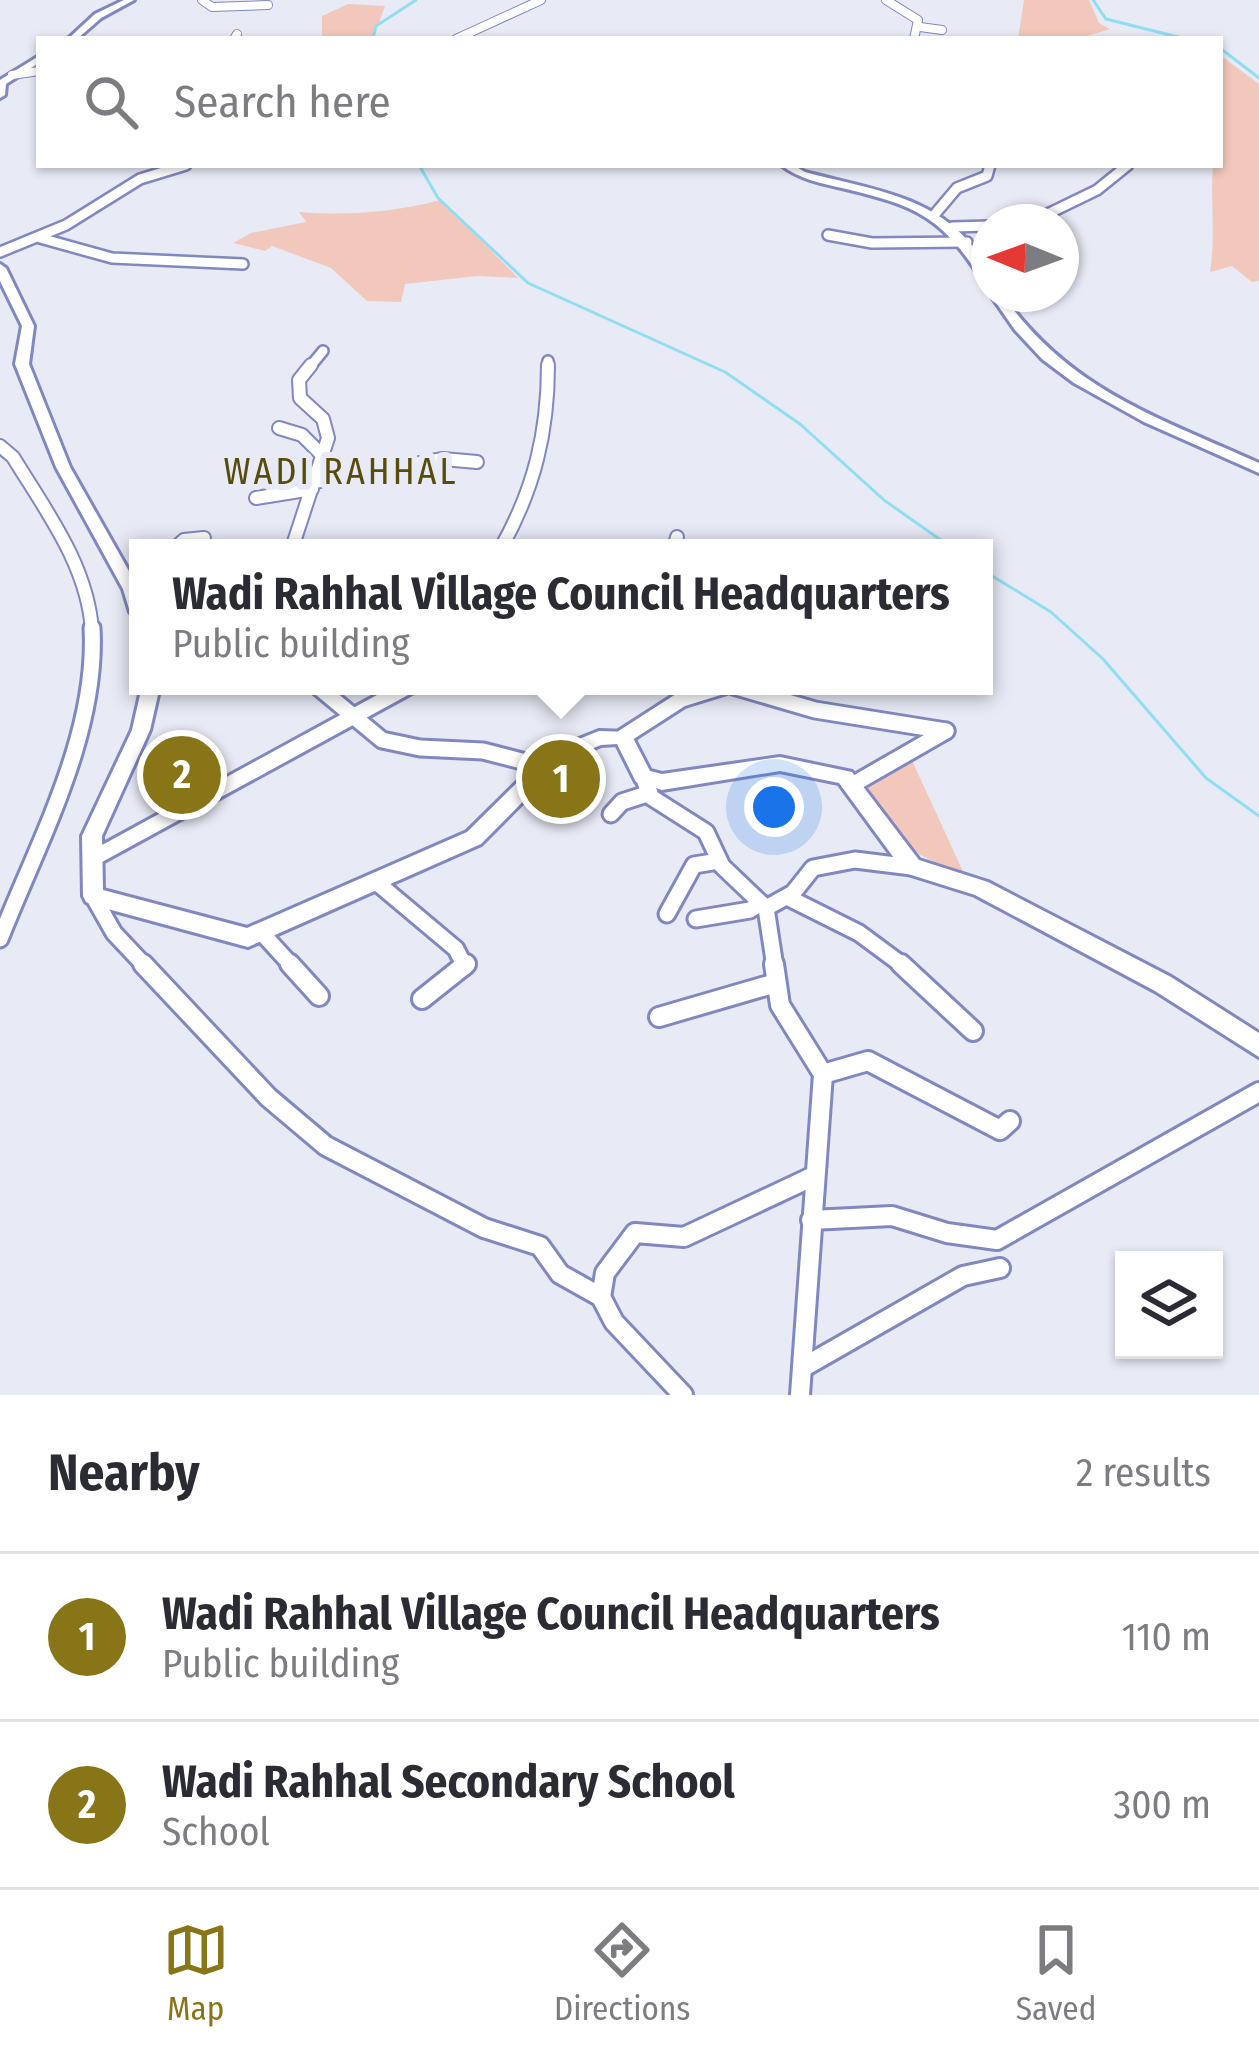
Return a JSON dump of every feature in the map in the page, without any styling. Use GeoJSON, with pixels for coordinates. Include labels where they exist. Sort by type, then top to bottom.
{"type":"FeatureCollection","features":[{"type":"Feature","properties":{"kind":"street"},"geometry":{"type":"LineString","coordinates":[[75,36],[98,16],[130,0]]}},
{"type":"Feature","properties":{"kind":"street"},"geometry":{"type":"LineString","coordinates":[[199,0],[212,0]]}},
{"type":"Feature","properties":{"kind":"street"},"geometry":{"type":"LineString","coordinates":[[199,0],[212,7],[268,5]]}},
{"type":"Feature","properties":{"kind":"street"},"geometry":{"type":"LineString","coordinates":[[463,36],[541,0]]}},
{"type":"Feature","properties":{"kind":"street"},"geometry":{"type":"LineString","coordinates":[[886,0],[891,8],[914,16],[920,27]]}},
{"type":"Feature","properties":{"kind":"street"},"geometry":{"type":"LineString","coordinates":[[920,27],[942,30]]}},
{"type":"Feature","properties":{"kind":"street"},"geometry":{"type":"LineString","coordinates":[[916,36],[920,27]]}},
{"type":"Feature","properties":{"kind":"street"},"geometry":{"type":"LineString","coordinates":[[3,84],[36,61]]}},
{"type":"Feature","properties":{"kind":"street"},"geometry":{"type":"LineString","coordinates":[[3,84],[36,72]]}},
{"type":"Feature","properties":{"kind":"street"},"geometry":{"type":"LineString","coordinates":[[0,252],[40,238],[140,179],[176,168]]}},
{"type":"Feature","properties":{"kind":"street"},"geometry":{"type":"LineString","coordinates":[[791,168],[935,214],[971,249]]}},
{"type":"Feature","properties":{"kind":"street"},"geometry":{"type":"LineString","coordinates":[[935,214],[957,188],[987,176],[989,168]]}},
{"type":"Feature","properties":{"kind":"street"},"geometry":{"type":"LineString","coordinates":[[1068,204],[1097,190],[1124,168]]}},
{"type":"Feature","properties":{"kind":"street"},"geometry":{"type":"LineString","coordinates":[[952,227],[971,226]]}},
{"type":"Feature","properties":{"kind":"street"},"geometry":{"type":"LineString","coordinates":[[828,235],[872,243],[967,242]]}},
{"type":"Feature","properties":{"kind":"street"},"geometry":{"type":"LineString","coordinates":[[40,238],[133,260],[243,264]]}},
{"type":"Feature","properties":{"kind":"street"},"geometry":{"type":"LineString","coordinates":[[0,268],[28,326],[22,364],[62,467],[129,576]]}},
{"type":"Feature","properties":{"kind":"street"},"geometry":{"type":"LineString","coordinates":[[1010,312],[1052,361],[1083,386],[1259,468]]}},
{"type":"Feature","properties":{"kind":"street"},"geometry":{"type":"LineString","coordinates":[[295,539],[328,427],[300,398],[299,380],[323,351]]}},
{"type":"Feature","properties":{"kind":"street"},"geometry":{"type":"LineString","coordinates":[[505,539],[543,462],[550,417],[548,362]]}},
{"type":"Feature","properties":{"kind":"street"},"geometry":{"type":"LineString","coordinates":[[279,428],[302,435],[322,455]]}},
{"type":"Feature","properties":{"kind":"street"},"geometry":{"type":"LineString","coordinates":[[0,446],[13,458],[70,556],[91,613],[93,646],[85,709],[0,939]]}},
{"type":"Feature","properties":{"kind":"street"},"geometry":{"type":"LineString","coordinates":[[256,498],[443,459],[477,462]]}},
{"type":"Feature","properties":{"kind":"street"},"geometry":{"type":"LineString","coordinates":[[194,539],[204,538]]}},
{"type":"Feature","properties":{"kind":"street"},"geometry":{"type":"LineString","coordinates":[[149,695],[141,730],[92,836],[94,896],[114,933],[268,1097],[326,1146],[484,1228],[540,1246],[560,1274],[601,1298],[614,1322],[682,1395]]}},
{"type":"Feature","properties":{"kind":"street"},"geometry":{"type":"LineString","coordinates":[[328,695],[382,740],[483,752],[544,767]]}},
{"type":"Feature","properties":{"kind":"street"},"geometry":{"type":"LineString","coordinates":[[92,859],[393,695]]}},
{"type":"Feature","properties":{"kind":"street"},"geometry":{"type":"LineString","coordinates":[[94,896],[248,938],[474,838],[556,756],[598,738],[623,737],[683,695]]}},
{"type":"Feature","properties":{"kind":"street"},"geometry":{"type":"LineString","coordinates":[[768,695],[815,710],[946,731],[852,785]]}},
{"type":"Feature","properties":{"kind":"street"},"geometry":{"type":"LineString","coordinates":[[623,737],[646,785],[706,832],[719,861],[763,906],[780,1005],[823,1074],[800,1395]]}},
{"type":"Feature","properties":{"kind":"street"},"geometry":{"type":"LineString","coordinates":[[611,814],[646,785],[780,764],[845,777],[912,867]]}},
{"type":"Feature","properties":{"kind":"street"},"geometry":{"type":"LineString","coordinates":[[696,919],[750,910],[787,897],[813,868],[855,860],[912,867],[981,888],[1163,984],[1259,1046]]}},
{"type":"Feature","properties":{"kind":"street"},"geometry":{"type":"LineString","coordinates":[[667,914],[694,865],[719,861]]}},
{"type":"Feature","properties":{"kind":"street"},"geometry":{"type":"LineString","coordinates":[[375,881],[456,949],[467,966],[422,999]]}},
{"type":"Feature","properties":{"kind":"street"},"geometry":{"type":"LineString","coordinates":[[787,897],[859,933],[913,974],[973,1031]]}},
{"type":"Feature","properties":{"kind":"street"},"geometry":{"type":"LineString","coordinates":[[261,932],[319,996]]}},
{"type":"Feature","properties":{"kind":"street"},"geometry":{"type":"LineString","coordinates":[[659,1017],[776,983]]}},
{"type":"Feature","properties":{"kind":"street"},"geometry":{"type":"LineString","coordinates":[[823,1074],[868,1061],[1000,1130],[1010,1121]]}},
{"type":"Feature","properties":{"kind":"street"},"geometry":{"type":"LineString","coordinates":[[812,1220],[892,1216],[947,1233],[997,1240],[1259,1092]]}},
{"type":"Feature","properties":{"kind":"street"},"geometry":{"type":"LineString","coordinates":[[601,1298],[605,1273],[635,1233],[684,1237],[814,1176]]}},
{"type":"Feature","properties":{"kind":"street"},"geometry":{"type":"LineString","coordinates":[[802,1368],[963,1276],[1000,1268]]}},
{"type":"Feature","properties":{"kind":"shaded area"},"geometry":{"type":"Polygon","coordinates":[[[1024,0],[1089,0],[1099,23],[1110,29],[1087,36],[1018,36],[1024,0]]]}},
{"type":"Feature","properties":{"kind":"shaded area"},"geometry":{"type":"Polygon","coordinates":[[[348,4],[385,6],[374,36],[322,36],[322,16],[348,4]]]}},
{"type":"Feature","properties":{"kind":"shaded area"},"geometry":{"type":"Polygon","coordinates":[[[1223,57],[1259,84],[1259,281],[1252,282],[1232,266],[1210,272],[1213,168],[1223,168],[1223,57]]]}},
{"type":"Feature","properties":{"kind":"shaded area"},"geometry":{"type":"Polygon","coordinates":[[[441,200],[518,278],[477,276],[405,284],[401,302],[367,301],[331,268],[272,246],[265,251],[233,243],[251,233],[306,222],[299,212],[371,212],[441,200]]]}},
{"type":"Feature","properties":{"kind":"shaded area"},"geometry":{"type":"Polygon","coordinates":[[[909,754],[966,878],[899,844],[856,781],[909,754]]]}},
{"type":"Feature","properties":{"kind":"waterway"},"geometry":{"type":"LineString","coordinates":[[374,36],[376,26],[416,0]]}},
{"type":"Feature","properties":{"kind":"waterway"},"geometry":{"type":"LineString","coordinates":[[1093,0],[1106,19],[1174,36]]}},
{"type":"Feature","properties":{"kind":"waterway"},"geometry":{"type":"LineString","coordinates":[[1223,50],[1259,78]]}},
{"type":"Feature","properties":{"kind":"waterway"},"geometry":{"type":"LineString","coordinates":[[421,168],[438,198],[528,283],[725,372],[800,424],[884,500],[939,539]]}},
{"type":"Feature","properties":{"kind":"waterway"},"geometry":{"type":"LineString","coordinates":[[993,577],[1051,612],[1103,659],[1206,778],[1259,816]]}},
{"type":"Feature","properties":{"kind":"place","name":"Wadi Rahhal Secondary School"},"geometry":{"type":"Point","coordinates":[182,775]}},
{"type":"Feature","properties":{"kind":"place","name":"Wadi Rahhal Village Council Headquarters"},"geometry":{"type":"Point","coordinates":[561,779]}},
{"type":"Feature","properties":{"kind":"district","name":"WADI RAHHAL"},"geometry":{"type":"Point","coordinates":[341,471]}}]}
